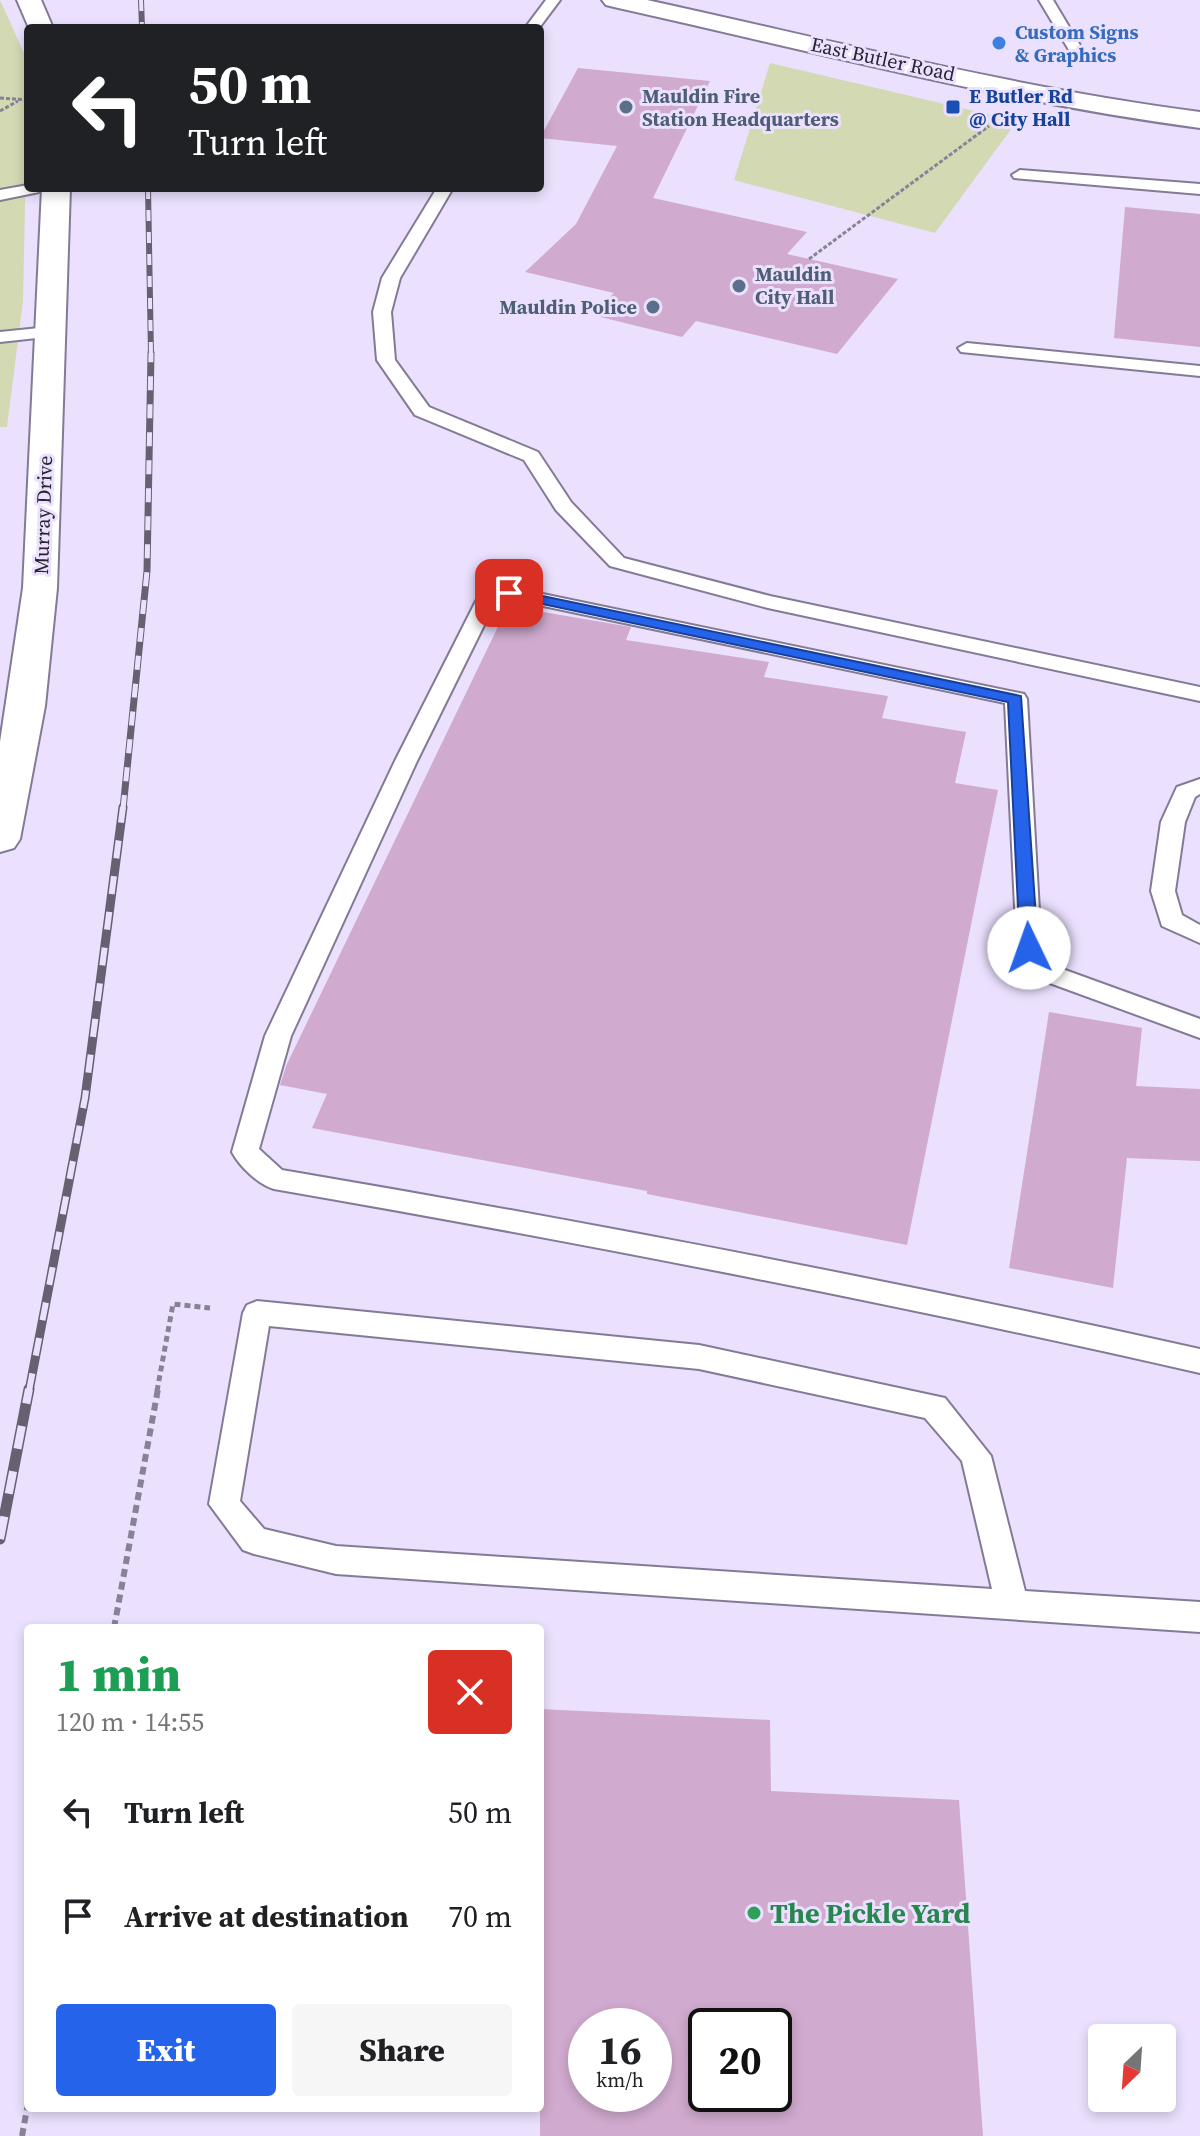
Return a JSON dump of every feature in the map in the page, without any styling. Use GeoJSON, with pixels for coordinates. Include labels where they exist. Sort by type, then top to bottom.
{"type":"FeatureCollection","features":[{"type":"Feature","properties":{"kind":"street"},"geometry":{"type":"LineString","coordinates":[[29,0],[39,24]]}},
{"type":"Feature","properties":{"kind":"street","name":"East Butler Road"},"geometry":{"type":"LineString","coordinates":[[614,0],[1029,91],[1138,112],[1200,120]]}},
{"type":"Feature","properties":{"kind":"street","name":"Murray Drive"},"geometry":{"type":"LineString","coordinates":[[0,839],[26,706],[40,588],[56,192]]}},
{"type":"Feature","properties":{"kind":"lane"},"geometry":{"type":"LineString","coordinates":[[535,24],[553,0]]}},
{"type":"Feature","properties":{"kind":"lane"},"geometry":{"type":"LineString","coordinates":[[1046,0],[1077,52]]}},
{"type":"Feature","properties":{"kind":"lane"},"geometry":{"type":"LineString","coordinates":[[1020,175],[1200,189]]}},
{"type":"Feature","properties":{"kind":"lane"},"geometry":{"type":"LineString","coordinates":[[0,195],[24,191]]}},
{"type":"Feature","properties":{"kind":"lane"},"geometry":{"type":"LineString","coordinates":[[443,192],[391,278],[382,312],[386,360],[422,411],[531,456],[563,506],[617,562],[768,602],[1200,694]]}},
{"type":"Feature","properties":{"kind":"lane"},"geometry":{"type":"LineString","coordinates":[[0,337],[49,332]]}},
{"type":"Feature","properties":{"kind":"lane"},"geometry":{"type":"LineString","coordinates":[[967,348],[1200,371]]}},
{"type":"Feature","properties":{"kind":"lane"},"geometry":{"type":"LineString","coordinates":[[1200,1029],[1056,976],[1029,948],[1016,699],[509,593],[486,601],[406,761],[278,1036],[245,1152],[274,1179],[507,1219],[903,1296],[1200,1361]]}},
{"type":"Feature","properties":{"kind":"lane"},"geometry":{"type":"LineString","coordinates":[[1200,786],[1185,792],[1173,822],[1163,891],[1171,920],[1200,935]]}},
{"type":"Feature","properties":{"kind":"lane"},"geometry":{"type":"LineString","coordinates":[[1012,1605],[976,1456],[934,1407],[699,1357],[257,1313],[224,1504],[254,1540],[336,1560],[1012,1605],[1200,1617]]}},
{"type":"Feature","properties":{"kind":"path"},"geometry":{"type":"LineString","coordinates":[[0,98],[24,100]]}},
{"type":"Feature","properties":{"kind":"path"},"geometry":{"type":"LineString","coordinates":[[0,111],[18,100]]}},
{"type":"Feature","properties":{"kind":"path"},"geometry":{"type":"LineString","coordinates":[[809,259],[976,133],[1001,119]]}},
{"type":"Feature","properties":{"kind":"path"},"geometry":{"type":"LineString","coordinates":[[115,1624],[173,1304],[257,1313]]}},
{"type":"Feature","properties":{"kind":"path"},"geometry":{"type":"LineString","coordinates":[[22,2136],[26,2112]]}},
{"type":"Feature","properties":{"kind":"green space"},"geometry":{"type":"Polygon","coordinates":[[[0,0],[24,53],[25,192],[23,301],[7,427],[0,427],[0,0]]]}},
{"type":"Feature","properties":{"kind":"green space"},"geometry":{"type":"Polygon","coordinates":[[[770,63],[1017,121],[935,233],[734,180],[770,63]]]}},
{"type":"Feature","properties":{"kind":"building"},"geometry":{"type":"Polygon","coordinates":[[[578,68],[710,81],[653,198],[807,232],[787,254],[898,279],[837,354],[696,321],[682,337],[592,315],[614,293],[525,272],[576,224],[617,146],[544,138],[544,131],[578,68]]]}},
{"type":"Feature","properties":{"kind":"building"},"geometry":{"type":"Polygon","coordinates":[[[1125,207],[1200,214],[1200,347],[1114,338],[1125,207]]]}},
{"type":"Feature","properties":{"kind":"building"},"geometry":{"type":"Polygon","coordinates":[[[508,606],[631,627],[626,640],[769,662],[764,677],[888,696],[882,718],[966,732],[955,783],[998,790],[907,1245],[647,1194],[647,1191],[312,1128],[327,1094],[280,1085],[286,1066],[508,606]]]}},
{"type":"Feature","properties":{"kind":"building"},"geometry":{"type":"Polygon","coordinates":[[[1049,1012],[1142,1028],[1136,1086],[1200,1089],[1200,1161],[1127,1158],[1113,1288],[1009,1268],[1049,1012]]]}},
{"type":"Feature","properties":{"kind":"building","name":"The Pickle Yard"},"geometry":{"type":"Polygon","coordinates":[[[544,1709],[770,1720],[771,1791],[959,1800],[983,2136],[540,2136],[540,2112],[544,2112],[544,1709]]]}},
{"type":"Feature","properties":{"kind":"railway"},"geometry":{"type":"LineString","coordinates":[[141,0],[142,24]]}},
{"type":"Feature","properties":{"kind":"railway"},"geometry":{"type":"LineString","coordinates":[[148,192],[151,354]]}},
{"type":"Feature","properties":{"kind":"railway"},"geometry":{"type":"LineString","coordinates":[[123,809],[147,571],[151,354]]}},
{"type":"Feature","properties":{"kind":"railway"},"geometry":{"type":"LineString","coordinates":[[29,1391],[85,1098],[123,807]]}},
{"type":"Feature","properties":{"kind":"railway"},"geometry":{"type":"LineString","coordinates":[[0,1539],[29,1389]]}},
{"type":"Feature","properties":{"kind":"place","name":"Custom Signs & Graphics"},"geometry":{"type":"Point","coordinates":[999,43]}},
{"type":"Feature","properties":{"kind":"place","name":"Mauldin Fire Station Headquarters"},"geometry":{"type":"Point","coordinates":[626,107]}},
{"type":"Feature","properties":{"kind":"place","name":"E Butler Rd @ City Hall"},"geometry":{"type":"Point","coordinates":[953,107]}},
{"type":"Feature","properties":{"kind":"place","name":"Mauldin City Hall"},"geometry":{"type":"Point","coordinates":[739,286]}},
{"type":"Feature","properties":{"kind":"place","name":"Mauldin Police"},"geometry":{"type":"Point","coordinates":[653,307]}},
{"type":"Feature","properties":{"kind":"place","name":"The Pickle Yard"},"geometry":{"type":"Point","coordinates":[754,1913]}},
{"type":"Feature","properties":{"kind":"route"},"geometry":{"type":"LineString","coordinates":[[509,593],[1016,699],[1029,948]]}}]}
